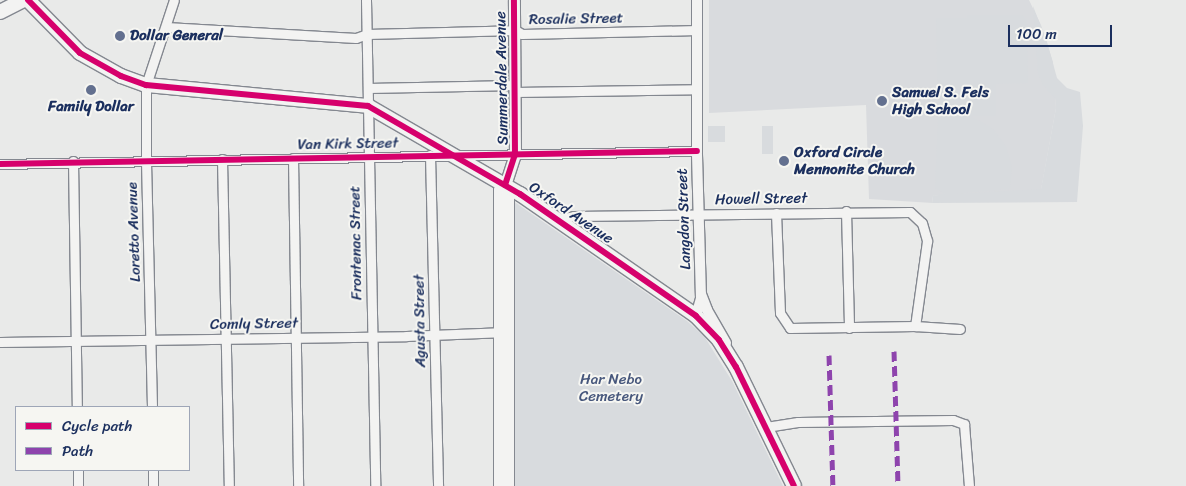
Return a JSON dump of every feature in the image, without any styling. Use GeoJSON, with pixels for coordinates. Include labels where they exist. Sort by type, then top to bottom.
{"type":"FeatureCollection","features":[{"type":"Feature","properties":{"kind":"main road"},"geometry":{"type":"LineString","coordinates":[[0,20],[5,10],[24,0]]}},
{"type":"Feature","properties":{"kind":"main road","name":"Oxford Avenue"},"geometry":{"type":"LineString","coordinates":[[28,0],[80,53],[122,76],[146,85],[368,106],[505,185],[559,220],[696,316],[730,356],[794,486]]}},
{"type":"Feature","properties":{"kind":"main road","name":"Summerdale Avenue"},"geometry":{"type":"LineString","coordinates":[[505,185],[516,155],[514,0]]}},
{"type":"Feature","properties":{"kind":"street","name":"Loretto Avenue"},"geometry":{"type":"LineString","coordinates":[[152,406],[146,85],[174,0]]}},
{"type":"Feature","properties":{"kind":"street","name":"Frontenac Street"},"geometry":{"type":"LineString","coordinates":[[366,0],[375,486]]}},
{"type":"Feature","properties":{"kind":"street","name":"Langdon Street"},"geometry":{"type":"LineString","coordinates":[[696,316],[701,291],[697,151],[697,0]]}},
{"type":"Feature","properties":{"kind":"street","name":"Rosalie Street"},"geometry":{"type":"LineString","coordinates":[[166,27],[356,38],[366,34],[515,30],[522,34],[697,30]]}},
{"type":"Feature","properties":{"kind":"street"},"geometry":{"type":"LineString","coordinates":[[368,88],[697,89]]}},
{"type":"Feature","properties":{"kind":"street","name":"Van Kirk Street"},"geometry":{"type":"LineString","coordinates":[[0,164],[73,161],[146,162],[697,151]]}},
{"type":"Feature","properties":{"kind":"street","name":"Agusta Street"},"geometry":{"type":"LineString","coordinates":[[430,155],[438,486]]}},
{"type":"Feature","properties":{"kind":"street"},"geometry":{"type":"LineString","coordinates":[[293,158],[298,486]]}},
{"type":"Feature","properties":{"kind":"street"},"geometry":{"type":"LineString","coordinates":[[222,159],[229,486]]}},
{"type":"Feature","properties":{"kind":"street"},"geometry":{"type":"LineString","coordinates":[[73,161],[77,406]]}},
{"type":"Feature","properties":{"kind":"street","name":"Summerdale Avenue"},"geometry":{"type":"LineString","coordinates":[[505,185],[499,190],[509,486]]}},
{"type":"Feature","properties":{"kind":"street","name":"Howell Street"},"geometry":{"type":"LineString","coordinates":[[559,220],[574,216],[903,210],[915,215],[926,232],[927,241],[915,326]]}},
{"type":"Feature","properties":{"kind":"street"},"geometry":{"type":"LineString","coordinates":[[846,212],[849,328]]}},
{"type":"Feature","properties":{"kind":"street"},"geometry":{"type":"LineString","coordinates":[[776,213],[780,313],[790,328],[915,326],[960,330]]}},
{"type":"Feature","properties":{"kind":"street"},"geometry":{"type":"LineString","coordinates":[[701,291],[707,310],[724,337],[730,356]]}},
{"type":"Feature","properties":{"kind":"street","name":"Comly Street"},"geometry":{"type":"LineString","coordinates":[[0,342],[434,335],[504,332]]}},
{"type":"Feature","properties":{"kind":"street","name":"Summerdale Avenue"},"geometry":{"type":"LineString","coordinates":[[499,486],[504,332]]}},
{"type":"Feature","properties":{"kind":"street"},"geometry":{"type":"LineString","coordinates":[[766,427],[785,423],[896,419],[943,419],[964,424],[969,486]]}},
{"type":"Feature","properties":{"kind":"street"},"geometry":{"type":"LineString","coordinates":[[78,471],[78,486]]}},
{"type":"Feature","properties":{"kind":"street"},"geometry":{"type":"LineString","coordinates":[[153,471],[153,486]]}},
{"type":"Feature","properties":{"kind":"shaded area","name":"Samuel S. Fels High School"},"geometry":{"type":"Polygon","coordinates":[[[709,0],[1029,0],[1041,25],[1053,62],[1056,108],[1041,190],[932,196],[933,203],[869,199],[866,105],[709,113],[709,0]]]}},
{"type":"Feature","properties":{"kind":"green space"},"geometry":{"type":"Polygon","coordinates":[[[1033,6],[1047,42],[1057,78],[1067,88],[1080,92],[1083,126],[1077,202],[933,203],[932,196],[945,194],[935,188],[938,117],[936,18],[967,18],[967,15],[1022,15],[1027,21],[1028,83],[996,84],[996,116],[971,116],[993,129],[1006,146],[1012,167],[1010,189],[955,194],[1041,189],[1056,108],[1055,98],[1043,85],[1038,74],[1033,6]]]}},
{"type":"Feature","properties":{"kind":"green space"},"geometry":{"type":"Polygon","coordinates":[[[708,126],[725,126],[725,142],[708,142],[708,126]]]}},
{"type":"Feature","properties":{"kind":"green space"},"geometry":{"type":"Polygon","coordinates":[[[762,126],[773,126],[773,154],[762,154],[762,126]]]}},
{"type":"Feature","properties":{"kind":"green space","name":"Har Nebo Cemetery"},"geometry":{"type":"Polygon","coordinates":[[[513,201],[687,321],[704,336],[732,381],[783,486],[513,486],[513,201]]]}},
{"type":"Feature","properties":{"kind":"marked path"},"geometry":{"type":"LineString","coordinates":[[894,351],[898,486]]}},
{"type":"Feature","properties":{"kind":"marked path"},"geometry":{"type":"LineString","coordinates":[[829,355],[833,486]]}},
{"type":"Feature","properties":{"kind":"cycle path"},"geometry":{"type":"LineString","coordinates":[[28,0],[80,53],[121,76],[146,85],[368,106],[520,194],[696,316],[719,340],[736,367],[794,486]]}},
{"type":"Feature","properties":{"kind":"cycle path"},"geometry":{"type":"LineString","coordinates":[[505,185],[515,155],[514,0]]}},
{"type":"Feature","properties":{"kind":"cycle path"},"geometry":{"type":"LineString","coordinates":[[0,164],[697,151]]}},
{"type":"Feature","properties":{"kind":"place","name":"Dollar General"},"geometry":{"type":"Point","coordinates":[120,36]}},
{"type":"Feature","properties":{"kind":"place","name":"Family Dollar"},"geometry":{"type":"Point","coordinates":[91,90]}},
{"type":"Feature","properties":{"kind":"place","name":"Samuel S. Fels High School"},"geometry":{"type":"Point","coordinates":[882,101]}},
{"type":"Feature","properties":{"kind":"place","name":"Oxford Circle Mennonite Church"},"geometry":{"type":"Point","coordinates":[784,161]}}]}
